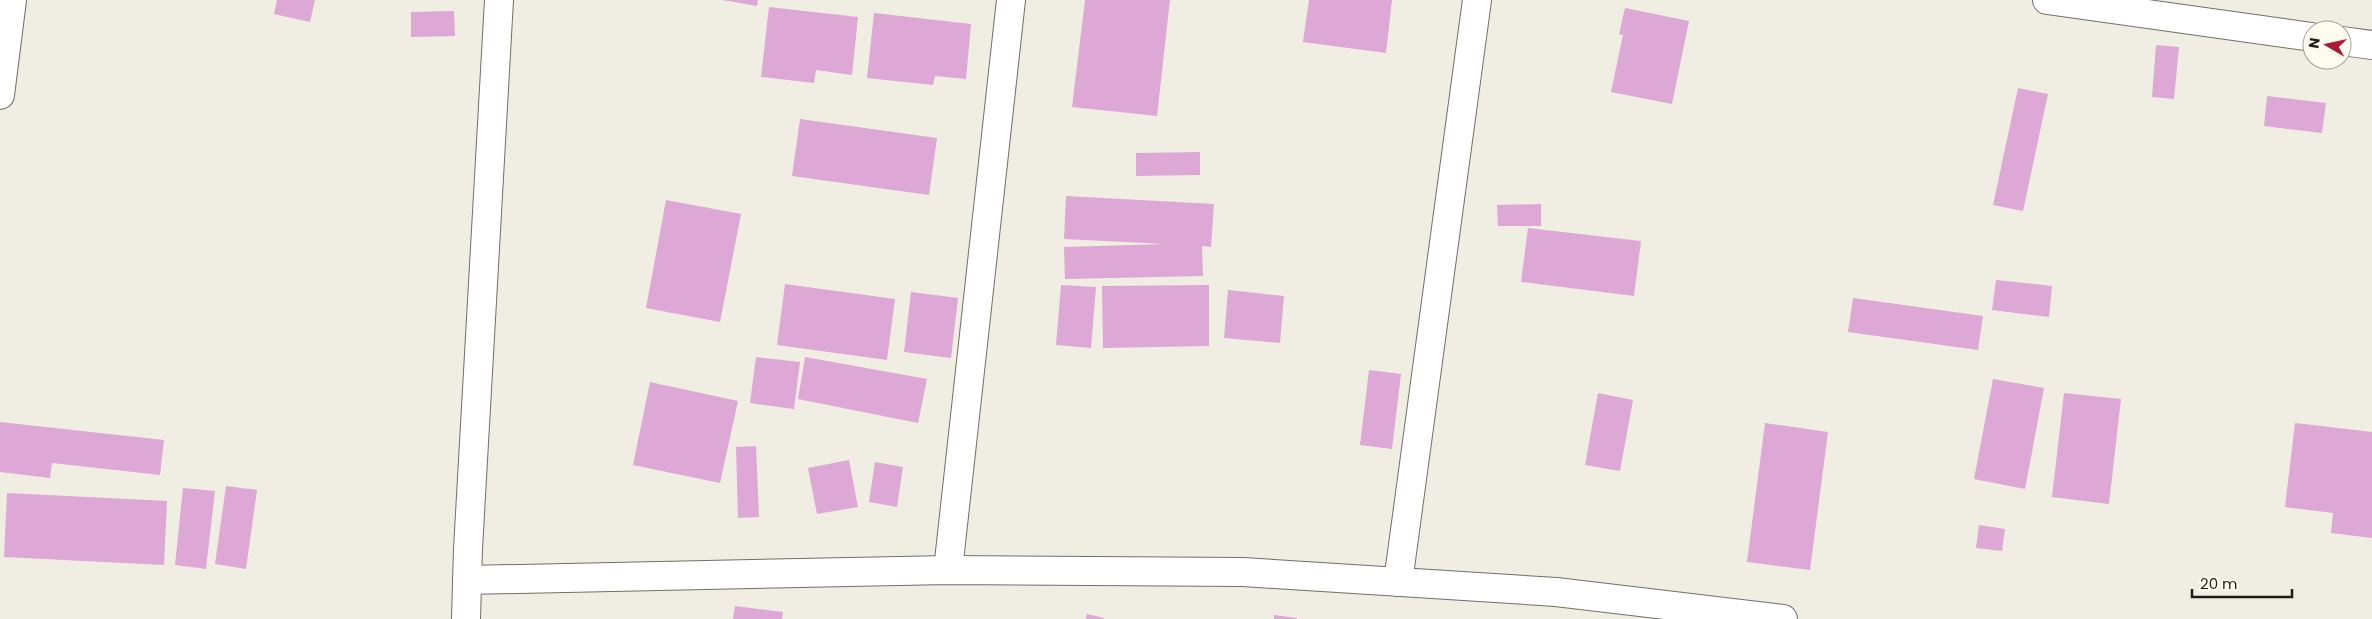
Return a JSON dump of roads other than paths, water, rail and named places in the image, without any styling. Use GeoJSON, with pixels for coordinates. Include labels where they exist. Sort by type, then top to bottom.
{"type":"FeatureCollection","features":[{"type":"Feature","properties":{"kind":"street"},"geometry":{"type":"LineString","coordinates":[[0,95],[12,0]]}},
{"type":"Feature","properties":{"kind":"street"},"geometry":{"type":"LineString","coordinates":[[466,619],[499,0]]}},
{"type":"Feature","properties":{"kind":"street"},"geometry":{"type":"LineString","coordinates":[[948,570],[1011,0]]}},
{"type":"Feature","properties":{"kind":"street"},"geometry":{"type":"LineString","coordinates":[[1398,582],[1477,0]]}},
{"type":"Feature","properties":{"kind":"street"},"geometry":{"type":"LineString","coordinates":[[2047,0],[2302,36]]}},
{"type":"Feature","properties":{"kind":"street"},"geometry":{"type":"LineString","coordinates":[[2352,42],[2372,45]]}},
{"type":"Feature","properties":{"kind":"street"},"geometry":{"type":"LineString","coordinates":[[467,580],[948,570],[1243,572],[1556,592],[1782,619]]}}]}
